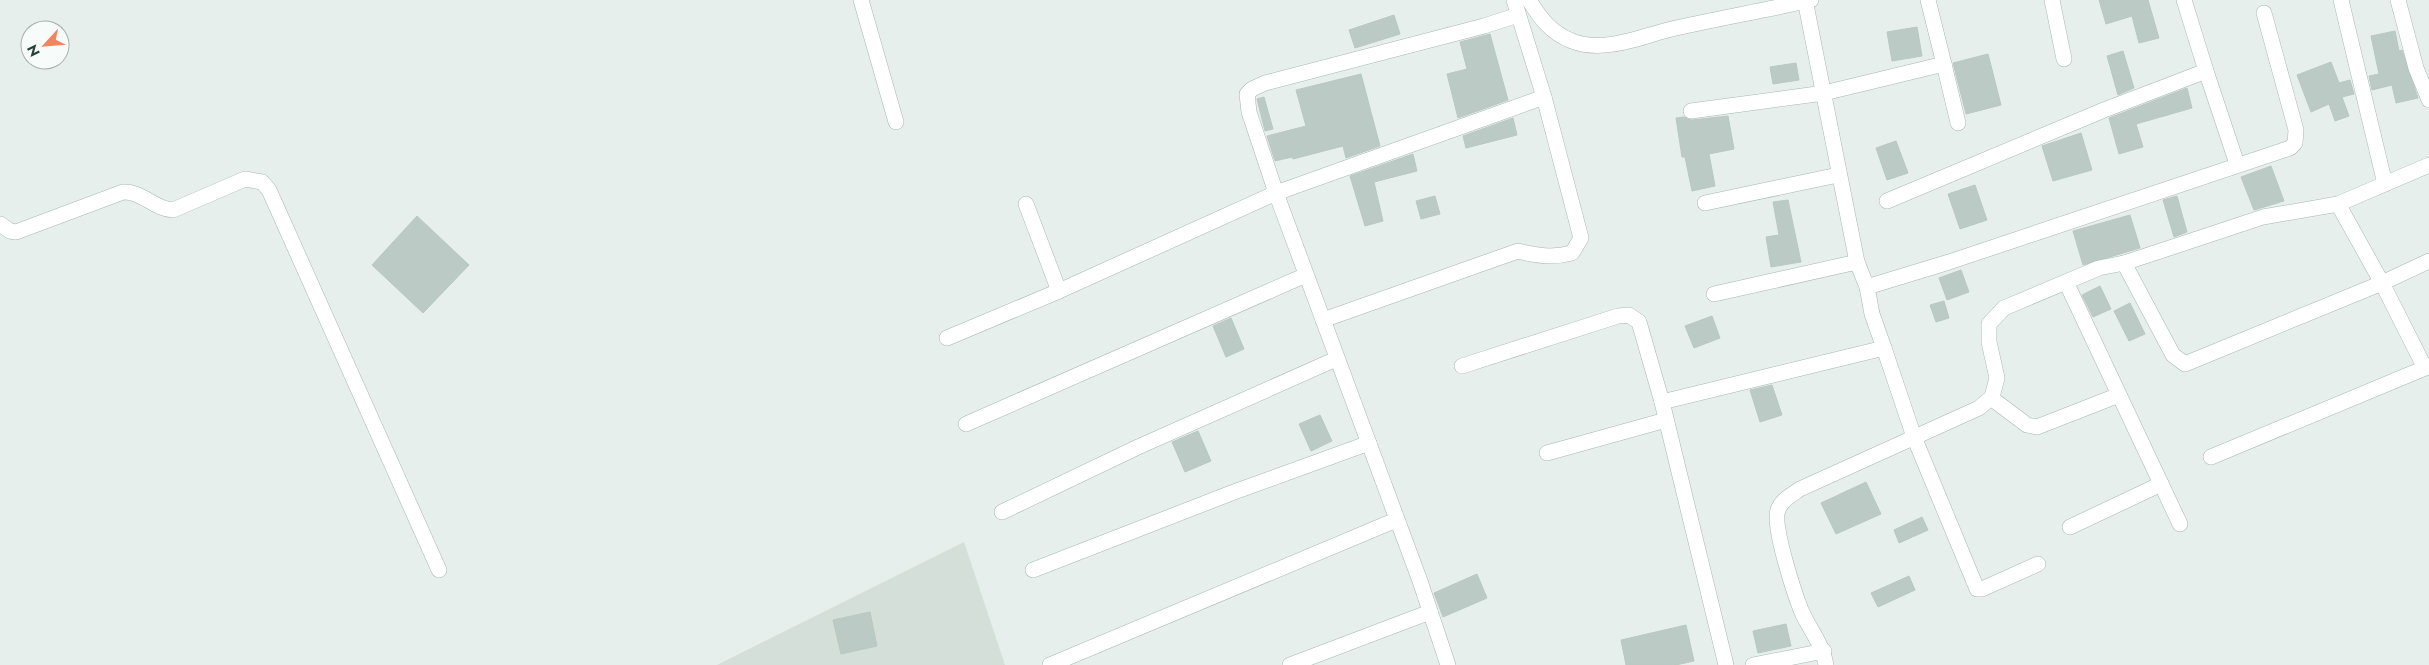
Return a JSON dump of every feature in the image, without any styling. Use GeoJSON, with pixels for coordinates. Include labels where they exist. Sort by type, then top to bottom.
{"type":"FeatureCollection","features":[{"type":"Feature","properties":{"kind":"street"},"geometry":{"type":"LineString","coordinates":[[861,0],[896,122]]}},
{"type":"Feature","properties":{"kind":"street"},"geometry":{"type":"LineString","coordinates":[[1519,4],[1540,19],[1556,34],[1573,42],[1594,45],[1615,43],[1674,28],[1807,0],[1838,175],[1857,262],[1867,287],[1872,314],[1914,437],[1977,589],[1982,589],[2038,564]]}},
{"type":"Feature","properties":{"kind":"street"},"geometry":{"type":"LineString","coordinates":[[1928,0],[1958,123]]}},
{"type":"Feature","properties":{"kind":"street"},"geometry":{"type":"LineString","coordinates":[[2052,0],[2064,59]]}},
{"type":"Feature","properties":{"kind":"street"},"geometry":{"type":"LineString","coordinates":[[2184,0],[2237,164]]}},
{"type":"Feature","properties":{"kind":"street"},"geometry":{"type":"LineString","coordinates":[[2341,0],[2385,184]]}},
{"type":"Feature","properties":{"kind":"street"},"geometry":{"type":"LineString","coordinates":[[2398,0],[2416,68],[2429,100]]}},
{"type":"Feature","properties":{"kind":"street"},"geometry":{"type":"LineString","coordinates":[[1323,320],[1518,251],[1538,256],[1560,256],[1572,253],[1581,238],[1519,4]]}},
{"type":"Feature","properties":{"kind":"street"},"geometry":{"type":"LineString","coordinates":[[1448,665],[1276,193],[1248,112],[1247,94],[1252,89],[1265,83],[1484,26],[1519,4]]}},
{"type":"Feature","properties":{"kind":"street"},"geometry":{"type":"LineString","coordinates":[[1867,287],[1949,262],[2237,164],[2290,148],[2296,143],[2297,137],[2264,13]]}},
{"type":"Feature","properties":{"kind":"street"},"geometry":{"type":"LineString","coordinates":[[1691,111],[1824,93],[1944,64]]}},
{"type":"Feature","properties":{"kind":"street"},"geometry":{"type":"LineString","coordinates":[[1887,201],[2104,110],[2206,71]]}},
{"type":"Feature","properties":{"kind":"street"},"geometry":{"type":"LineString","coordinates":[[948,338],[1059,291],[1276,193],[1544,97]]}},
{"type":"Feature","properties":{"kind":"street"},"geometry":{"type":"LineString","coordinates":[[1753,665],[1825,658],[1801,610],[1776,520],[1778,508],[1800,489],[1979,408],[1991,398],[1997,378],[1989,342],[1989,324],[2004,308],[2100,268],[2124,263],[2263,217],[2338,204],[2429,165]]}},
{"type":"Feature","properties":{"kind":"street"},"geometry":{"type":"LineString","coordinates":[[1706,203],[1838,175]]}},
{"type":"Feature","properties":{"kind":"street"},"geometry":{"type":"LineString","coordinates":[[0,224],[10,231],[16,232],[123,192],[136,193],[165,210],[173,210],[245,179],[262,182],[269,190],[439,570]]}},
{"type":"Feature","properties":{"kind":"street"},"geometry":{"type":"LineString","coordinates":[[1026,204],[1059,291]]}},
{"type":"Feature","properties":{"kind":"street"},"geometry":{"type":"LineString","coordinates":[[2211,457],[2427,367],[2338,204]]}},
{"type":"Feature","properties":{"kind":"street"},"geometry":{"type":"LineString","coordinates":[[2124,263],[2173,355],[2186,364],[2382,284],[2429,261]]}},
{"type":"Feature","properties":{"kind":"street"},"geometry":{"type":"LineString","coordinates":[[1714,294],[1857,262]]}},
{"type":"Feature","properties":{"kind":"street"},"geometry":{"type":"LineString","coordinates":[[966,424],[1306,274]]}},
{"type":"Feature","properties":{"kind":"street"},"geometry":{"type":"LineString","coordinates":[[2066,282],[2180,524]]}},
{"type":"Feature","properties":{"kind":"street"},"geometry":{"type":"LineString","coordinates":[[1462,366],[1629,315],[1639,322],[1662,402],[1726,665]]}},
{"type":"Feature","properties":{"kind":"street"},"geometry":{"type":"LineString","coordinates":[[1662,402],[1884,348]]}},
{"type":"Feature","properties":{"kind":"street"},"geometry":{"type":"LineString","coordinates":[[1002,512],[1138,447],[1336,359]]}},
{"type":"Feature","properties":{"kind":"street"},"geometry":{"type":"LineString","coordinates":[[1991,398],[2027,425],[2037,428],[2119,396]]}},
{"type":"Feature","properties":{"kind":"street"},"geometry":{"type":"LineString","coordinates":[[1547,453],[1666,420]]}},
{"type":"Feature","properties":{"kind":"street"},"geometry":{"type":"LineString","coordinates":[[1033,570],[1234,492],[1368,443]]}},
{"type":"Feature","properties":{"kind":"street"},"geometry":{"type":"LineString","coordinates":[[2070,527],[2161,484]]}},
{"type":"Feature","properties":{"kind":"street"},"geometry":{"type":"LineString","coordinates":[[1050,665],[1396,520]]}},
{"type":"Feature","properties":{"kind":"street"},"geometry":{"type":"LineString","coordinates":[[1290,665],[1430,612]]}},
{"type":"Feature","properties":{"kind":"shaded area"},"geometry":{"type":"Polygon","coordinates":[[[964,542],[1005,665],[717,665],[964,542]]]}},
{"type":"Feature","properties":{"kind":"building"},"geometry":{"type":"Polygon","coordinates":[[[2099,0],[2148,0],[2159,38],[2139,43],[2132,16],[2106,24],[2099,0]]]}},
{"type":"Feature","properties":{"kind":"building"},"geometry":{"type":"Polygon","coordinates":[[[1394,15],[1400,34],[1355,48],[1349,30],[1394,15]]]}},
{"type":"Feature","properties":{"kind":"building"},"geometry":{"type":"Polygon","coordinates":[[[1917,27],[1922,56],[1892,61],[1887,32],[1917,27]]]}},
{"type":"Feature","properties":{"kind":"building"},"geometry":{"type":"Polygon","coordinates":[[[2395,31],[2399,51],[2402,50],[2418,98],[2396,103],[2392,85],[2372,90],[2369,76],[2379,74],[2371,36],[2395,31]]]}},
{"type":"Feature","properties":{"kind":"building"},"geometry":{"type":"Polygon","coordinates":[[[1490,34],[1508,100],[1458,118],[1447,74],[1467,69],[1460,42],[1490,34]]]}},
{"type":"Feature","properties":{"kind":"building"},"geometry":{"type":"Polygon","coordinates":[[[2123,51],[2134,88],[2118,95],[2107,56],[2123,51]]]}},
{"type":"Feature","properties":{"kind":"building"},"geometry":{"type":"Polygon","coordinates":[[[1988,54],[2001,105],[1966,114],[1953,63],[1988,54]]]}},
{"type":"Feature","properties":{"kind":"building"},"geometry":{"type":"Polygon","coordinates":[[[2331,62],[2339,83],[2350,80],[2354,94],[2342,97],[2349,116],[2335,121],[2329,104],[2311,112],[2297,75],[2331,62]]]}},
{"type":"Feature","properties":{"kind":"building"},"geometry":{"type":"Polygon","coordinates":[[[1796,63],[1799,80],[1773,84],[1770,67],[1796,63]]]}},
{"type":"Feature","properties":{"kind":"building"},"geometry":{"type":"Polygon","coordinates":[[[1361,74],[1380,146],[1346,158],[1343,146],[1293,159],[1292,157],[1275,161],[1267,136],[1306,126],[1296,90],[1361,74]]]}},
{"type":"Feature","properties":{"kind":"building"},"geometry":{"type":"Polygon","coordinates":[[[2187,88],[2192,108],[2136,124],[2143,147],[2119,154],[2109,118],[2187,88]]]}},
{"type":"Feature","properties":{"kind":"building"},"geometry":{"type":"Polygon","coordinates":[[[1264,97],[1273,129],[1265,131],[1257,99],[1264,97]]]}},
{"type":"Feature","properties":{"kind":"building"},"geometry":{"type":"Polygon","coordinates":[[[1728,116],[1734,149],[1709,154],[1715,186],[1692,191],[1685,157],[1682,157],[1676,118],[1684,117],[1692,120],[1728,116]]]}},
{"type":"Feature","properties":{"kind":"building"},"geometry":{"type":"Polygon","coordinates":[[[1513,118],[1517,135],[1466,148],[1463,136],[1513,118]]]}},
{"type":"Feature","properties":{"kind":"building"},"geometry":{"type":"Polygon","coordinates":[[[2081,133],[2092,170],[2053,181],[2042,146],[2081,133]]]}},
{"type":"Feature","properties":{"kind":"building"},"geometry":{"type":"Polygon","coordinates":[[[1896,141],[1908,173],[1887,180],[1876,148],[1896,141]]]}},
{"type":"Feature","properties":{"kind":"building"},"geometry":{"type":"Polygon","coordinates":[[[1413,154],[1417,171],[1374,182],[1383,221],[1365,226],[1350,176],[1413,154]]]}},
{"type":"Feature","properties":{"kind":"building"},"geometry":{"type":"Polygon","coordinates":[[[2271,166],[2284,201],[2254,210],[2241,177],[2271,166]]]}},
{"type":"Feature","properties":{"kind":"building"},"geometry":{"type":"Polygon","coordinates":[[[1975,185],[1987,220],[1960,229],[1948,194],[1975,185]]]}},
{"type":"Feature","properties":{"kind":"building"},"geometry":{"type":"Polygon","coordinates":[[[1435,196],[1440,214],[1421,219],[1416,201],[1435,196]]]}},
{"type":"Feature","properties":{"kind":"building"},"geometry":{"type":"Polygon","coordinates":[[[2177,196],[2187,232],[2174,237],[2163,200],[2177,196]]]}},
{"type":"Feature","properties":{"kind":"building"},"geometry":{"type":"Polygon","coordinates":[[[1788,200],[1801,262],[1771,267],[1766,237],[1779,235],[1773,202],[1788,200]]]}},
{"type":"Feature","properties":{"kind":"building"},"geometry":{"type":"Polygon","coordinates":[[[2130,215],[2140,248],[2083,265],[2073,231],[2130,215]]]}},
{"type":"Feature","properties":{"kind":"building"},"geometry":{"type":"Polygon","coordinates":[[[417,216],[469,265],[423,313],[372,265],[417,216]]]}},
{"type":"Feature","properties":{"kind":"building"},"geometry":{"type":"Polygon","coordinates":[[[1961,270],[1969,292],[1947,300],[1939,278],[1961,270]]]}},
{"type":"Feature","properties":{"kind":"building"},"geometry":{"type":"Polygon","coordinates":[[[2100,286],[2111,309],[2093,317],[2082,295],[2100,286]]]}},
{"type":"Feature","properties":{"kind":"building"},"geometry":{"type":"Polygon","coordinates":[[[1944,301],[1949,318],[1936,322],[1930,305],[1944,301]]]}},
{"type":"Feature","properties":{"kind":"building"},"geometry":{"type":"Polygon","coordinates":[[[2130,303],[2145,334],[2129,341],[2114,311],[2130,303]]]}},
{"type":"Feature","properties":{"kind":"building"},"geometry":{"type":"Polygon","coordinates":[[[1712,316],[1720,338],[1694,348],[1685,326],[1712,316]]]}},
{"type":"Feature","properties":{"kind":"building"},"geometry":{"type":"Polygon","coordinates":[[[1231,318],[1244,349],[1226,357],[1213,326],[1231,318]]]}},
{"type":"Feature","properties":{"kind":"building"},"geometry":{"type":"Polygon","coordinates":[[[1772,385],[1782,415],[1760,422],[1750,390],[1772,385]]]}},
{"type":"Feature","properties":{"kind":"building"},"geometry":{"type":"Polygon","coordinates":[[[1320,415],[1332,441],[1311,451],[1299,424],[1320,415]]]}},
{"type":"Feature","properties":{"kind":"building"},"geometry":{"type":"Polygon","coordinates":[[[1198,431],[1211,461],[1185,472],[1172,442],[1198,431]]]}},
{"type":"Feature","properties":{"kind":"building"},"geometry":{"type":"Polygon","coordinates":[[[1866,482],[1881,514],[1836,534],[1821,503],[1866,482]]]}},
{"type":"Feature","properties":{"kind":"building"},"geometry":{"type":"Polygon","coordinates":[[[1922,517],[1928,530],[1899,543],[1894,530],[1922,517]]]}},
{"type":"Feature","properties":{"kind":"building"},"geometry":{"type":"Polygon","coordinates":[[[1477,574],[1487,598],[1443,617],[1434,593],[1477,574]]]}},
{"type":"Feature","properties":{"kind":"building"},"geometry":{"type":"Polygon","coordinates":[[[1909,576],[1915,590],[1878,607],[1871,593],[1909,576]]]}},
{"type":"Feature","properties":{"kind":"building"},"geometry":{"type":"Polygon","coordinates":[[[870,612],[877,646],[841,654],[833,620],[870,612]]]}},
{"type":"Feature","properties":{"kind":"building"},"geometry":{"type":"Polygon","coordinates":[[[1786,624],[1791,646],[1758,653],[1753,631],[1786,624]]]}},
{"type":"Feature","properties":{"kind":"building"},"geometry":{"type":"Polygon","coordinates":[[[1686,625],[1694,661],[1676,665],[1626,665],[1621,640],[1686,625]]]}}]}
